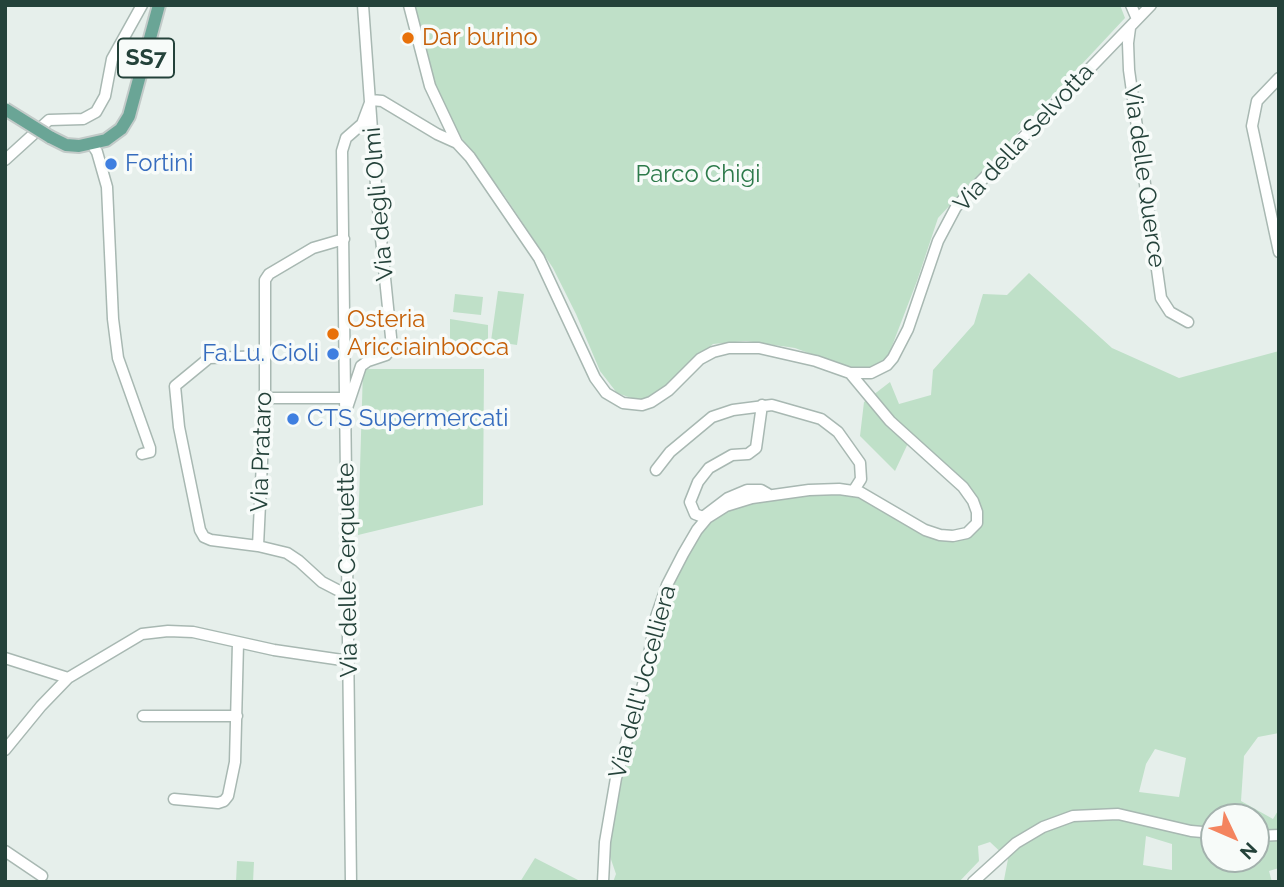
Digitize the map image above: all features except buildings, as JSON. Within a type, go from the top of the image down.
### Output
[{"type":"main road","name":"SS7","points":[[92,144],[111,138],[127,121],[159,5]]},
{"type":"main road","points":[[5,109],[50,137],[72,146],[92,144]]},
{"type":"street","points":[[5,160],[42,124],[53,119],[86,118],[96,112],[105,96],[113,56],[142,5]]},
{"type":"street","points":[[363,5],[371,100],[382,101],[457,143]]},
{"type":"street","points":[[409,5],[430,86],[457,143],[470,157],[539,258],[595,378],[613,399],[632,405],[651,402],[669,390],[704,357],[718,350],[738,347],[794,355],[850,373]]},
{"type":"street","points":[[1131,5],[1137,19]]},
{"type":"street","name":"Via della Selvotta","points":[[850,373],[871,373],[887,365],[893,358],[908,329],[938,241],[956,207],[1151,5]]},
{"type":"street","name":"Via delle Querce","points":[[1137,19],[1128,31],[1129,70],[1161,298],[1170,312],[1188,322]]},
{"type":"street","points":[[1279,78],[1259,97],[1253,114],[1253,133],[1279,252]]},
{"type":"street","name":"Via delle Cerquette","points":[[351,882],[342,151],[346,138],[362,124],[371,100]]},
{"type":"street","name":"Via degli Olmi","points":[[346,412],[361,366],[369,360],[386,355],[392,347],[377,199],[371,100]]},
{"type":"street","points":[[92,144],[107,187],[113,319],[118,358],[150,448],[150,452],[142,454]]},
{"type":"street","points":[[1267,198],[1279,191]]},
{"type":"street","name":"Via Prataro","points":[[258,546],[265,398],[265,280],[269,274],[313,248],[344,239]]},
{"type":"street","points":[[265,356],[209,358],[175,386],[179,427],[202,534],[211,540],[258,546],[291,555],[322,582],[349,596]]},
{"type":"street","name":"Via dell'Uccelliera","points":[[603,882],[605,842],[616,778],[647,670],[656,617],[667,585],[689,542],[707,519],[726,506],[769,495],[809,490],[854,490],[934,534],[961,535],[977,523],[978,512],[966,491],[890,422],[850,373]]},
{"type":"street","points":[[265,398],[344,398]]},
{"type":"street","points":[[656,470],[670,453],[712,417],[727,411],[762,405],[781,406],[821,419],[838,432],[860,463],[861,479],[854,490]]},
{"type":"street","points":[[762,405],[759,442],[756,448],[748,454],[732,455],[709,468],[698,482],[690,502],[695,514],[703,517],[728,498],[747,489],[761,490],[769,495]]},
{"type":"street","points":[[5,750],[68,678],[129,639],[149,632],[193,632],[238,643],[349,661]]},
{"type":"street","points":[[174,799],[218,803],[227,798],[234,767],[238,643]]},
{"type":"street","points":[[5,658],[68,678]]},
{"type":"street","points":[[143,716],[237,716]]},
{"type":"street","points":[[973,882],[1016,843],[1043,827],[1073,816],[1127,816],[1200,832]]},
{"type":"street","points":[[5,851],[42,876]]},
{"type":"green space","name":"Parco Chigi","points":[[414,5],[1120,5],[1125,18],[938,218],[887,359],[872,367],[851,369],[795,348],[746,341],[713,344],[666,388],[640,401],[617,393],[600,371],[553,268],[460,136],[433,82]]},
{"type":"green space","points":[[1029,273],[1112,348],[1179,378],[1279,351],[1279,733],[1258,737],[1244,756],[1241,801],[1245,803],[1200,803],[1200,873],[1270,873],[1272,882],[1006,882],[1004,880],[1008,859],[990,842],[978,846],[979,861],[959,882],[613,882],[616,874],[605,842],[647,670],[657,643],[654,624],[697,530],[726,506],[847,489],[934,534],[973,529],[973,501],[910,439],[895,471],[860,436],[864,402],[890,382],[899,404],[931,395],[933,370],[974,324],[983,294],[1007,295]],"holes":[[[1155,749],[1186,758],[1179,797],[1139,792],[1146,764]],[[1146,836],[1172,844],[1172,870],[1143,865]]]},
{"type":"green space","points":[[498,291],[524,294],[517,345],[491,341]]},
{"type":"green space","points":[[455,294],[483,297],[481,315],[453,312]]},
{"type":"green space","points":[[450,319],[488,325],[488,346],[450,341]]},
{"type":"green space","points":[[363,369],[484,369],[483,505],[358,535]]},
{"type":"green space","points":[[1279,809],[1279,868],[1270,871],[1270,817],[1273,819]]},
{"type":"green space","points":[[535,858],[580,881],[580,882],[520,882]]},
{"type":"green space","points":[[237,861],[254,862],[253,882],[236,882]]},
{"type":"place","name":"Dar burino","points":[[408,38]]},
{"type":"place","name":"Fortini","points":[[111,164]]},
{"type":"place","name":"Osteria Aricciainbocca","points":[[333,334]]},
{"type":"place","name":"Fa.Lu. Cioli","points":[[333,354]]},
{"type":"place","name":"CTS Supermercati","points":[[293,419]]}]
